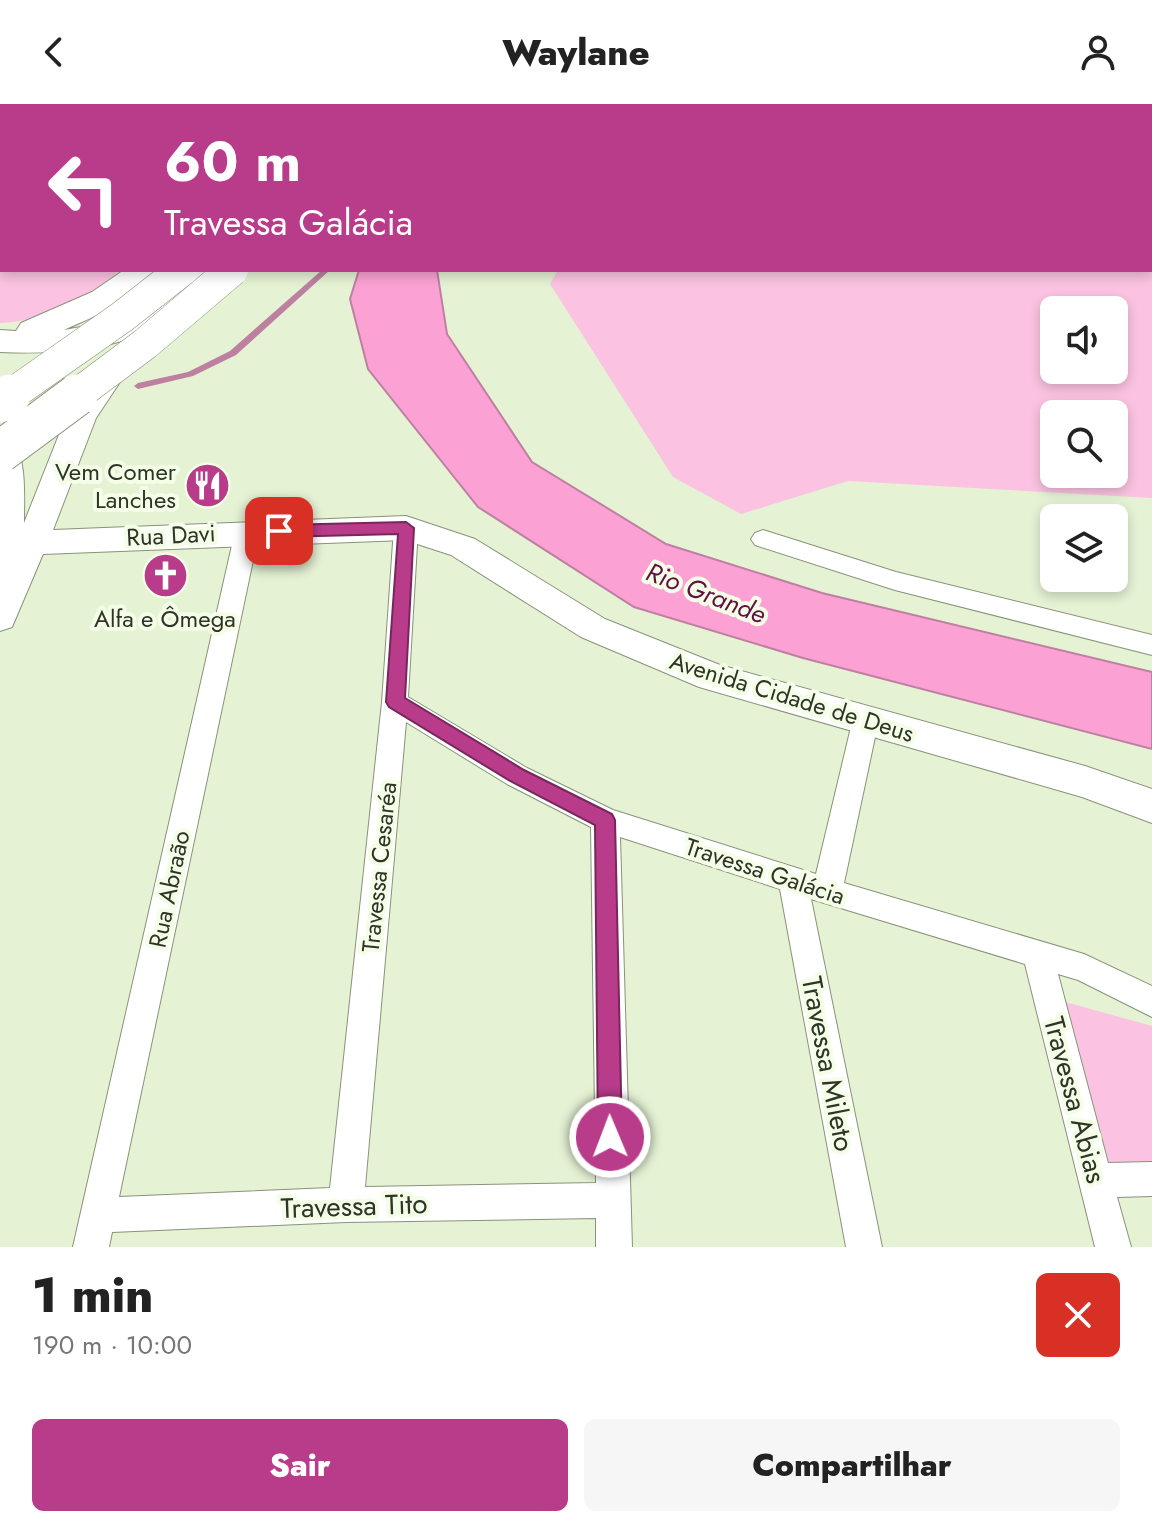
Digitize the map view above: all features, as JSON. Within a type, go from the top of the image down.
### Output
[{"type":"highway","points":[[2,341],[104,299],[143,272]]},
{"type":"highway","points":[[0,402],[122,317],[179,272]]},
{"type":"highway","points":[[2,341],[65,341],[105,335],[163,310],[210,272]]},
{"type":"highway","points":[[0,452],[145,344],[230,272]]},
{"type":"street","points":[[2,609],[32,543],[81,417],[108,377],[163,310]]},
{"type":"street","points":[[0,441],[9,477],[2,609]]},
{"type":"street","name":"Rua Davi","points":[[32,543],[406,528]]},
{"type":"street","name":"Travessa Cesaréa","points":[[346,1205],[395,702],[406,528]]},
{"type":"street","name":"Avenida Cidade de Deus","points":[[406,528],[463,547],[593,628],[712,677],[865,723],[1085,782],[1152,806]]},
{"type":"street","name":"Rua Abraão","points":[[94,1231],[247,532]]},
{"type":"street","points":[[763,539],[895,581],[1152,645]]},
{"type":"street","name":"Travessa Galácia","points":[[395,702],[517,776],[605,820],[793,881],[1084,968],[1152,1002]]},
{"type":"street","points":[[827,891],[865,723]]},
{"type":"street","points":[[605,820],[614,1247]]},
{"type":"street","name":"Travessa Mileto","points":[[793,881],[864,1247]]},
{"type":"street","name":"Travessa Abias","points":[[1037,953],[1113,1247]]},
{"type":"street","points":[[1096,1180],[1152,1179]]},
{"type":"street","name":"Travessa Tito","points":[[94,1231],[346,1205],[611,1200]]},
{"type":"shaded area","points":[[0,272],[117,272],[64,307],[33,318],[0,323]]},
{"type":"shaded area","points":[[557,272],[1152,272],[1152,498],[848,481],[741,514],[673,477],[550,284]]},
{"type":"shaded area","points":[[1058,1000],[1152,1026],[1152,1171],[1112,1172]]},
{"type":"water","name":"Rio Grande","points":[[358,272],[437,272],[447,334],[532,462],[666,544],[822,593],[1152,672],[1152,749],[803,658],[634,607],[478,507],[368,369],[350,299]]},
{"type":"waterway","points":[[138,386],[190,374],[233,353],[324,272]]},
{"type":"place","name":"Vem Comer Lanches","points":[[207,485]]},
{"type":"place","name":"Alfa e Ômega","points":[[165,576]]},
{"type":"route","points":[[279,531],[406,528],[395,702],[517,776],[605,820],[610,1137]]}]
